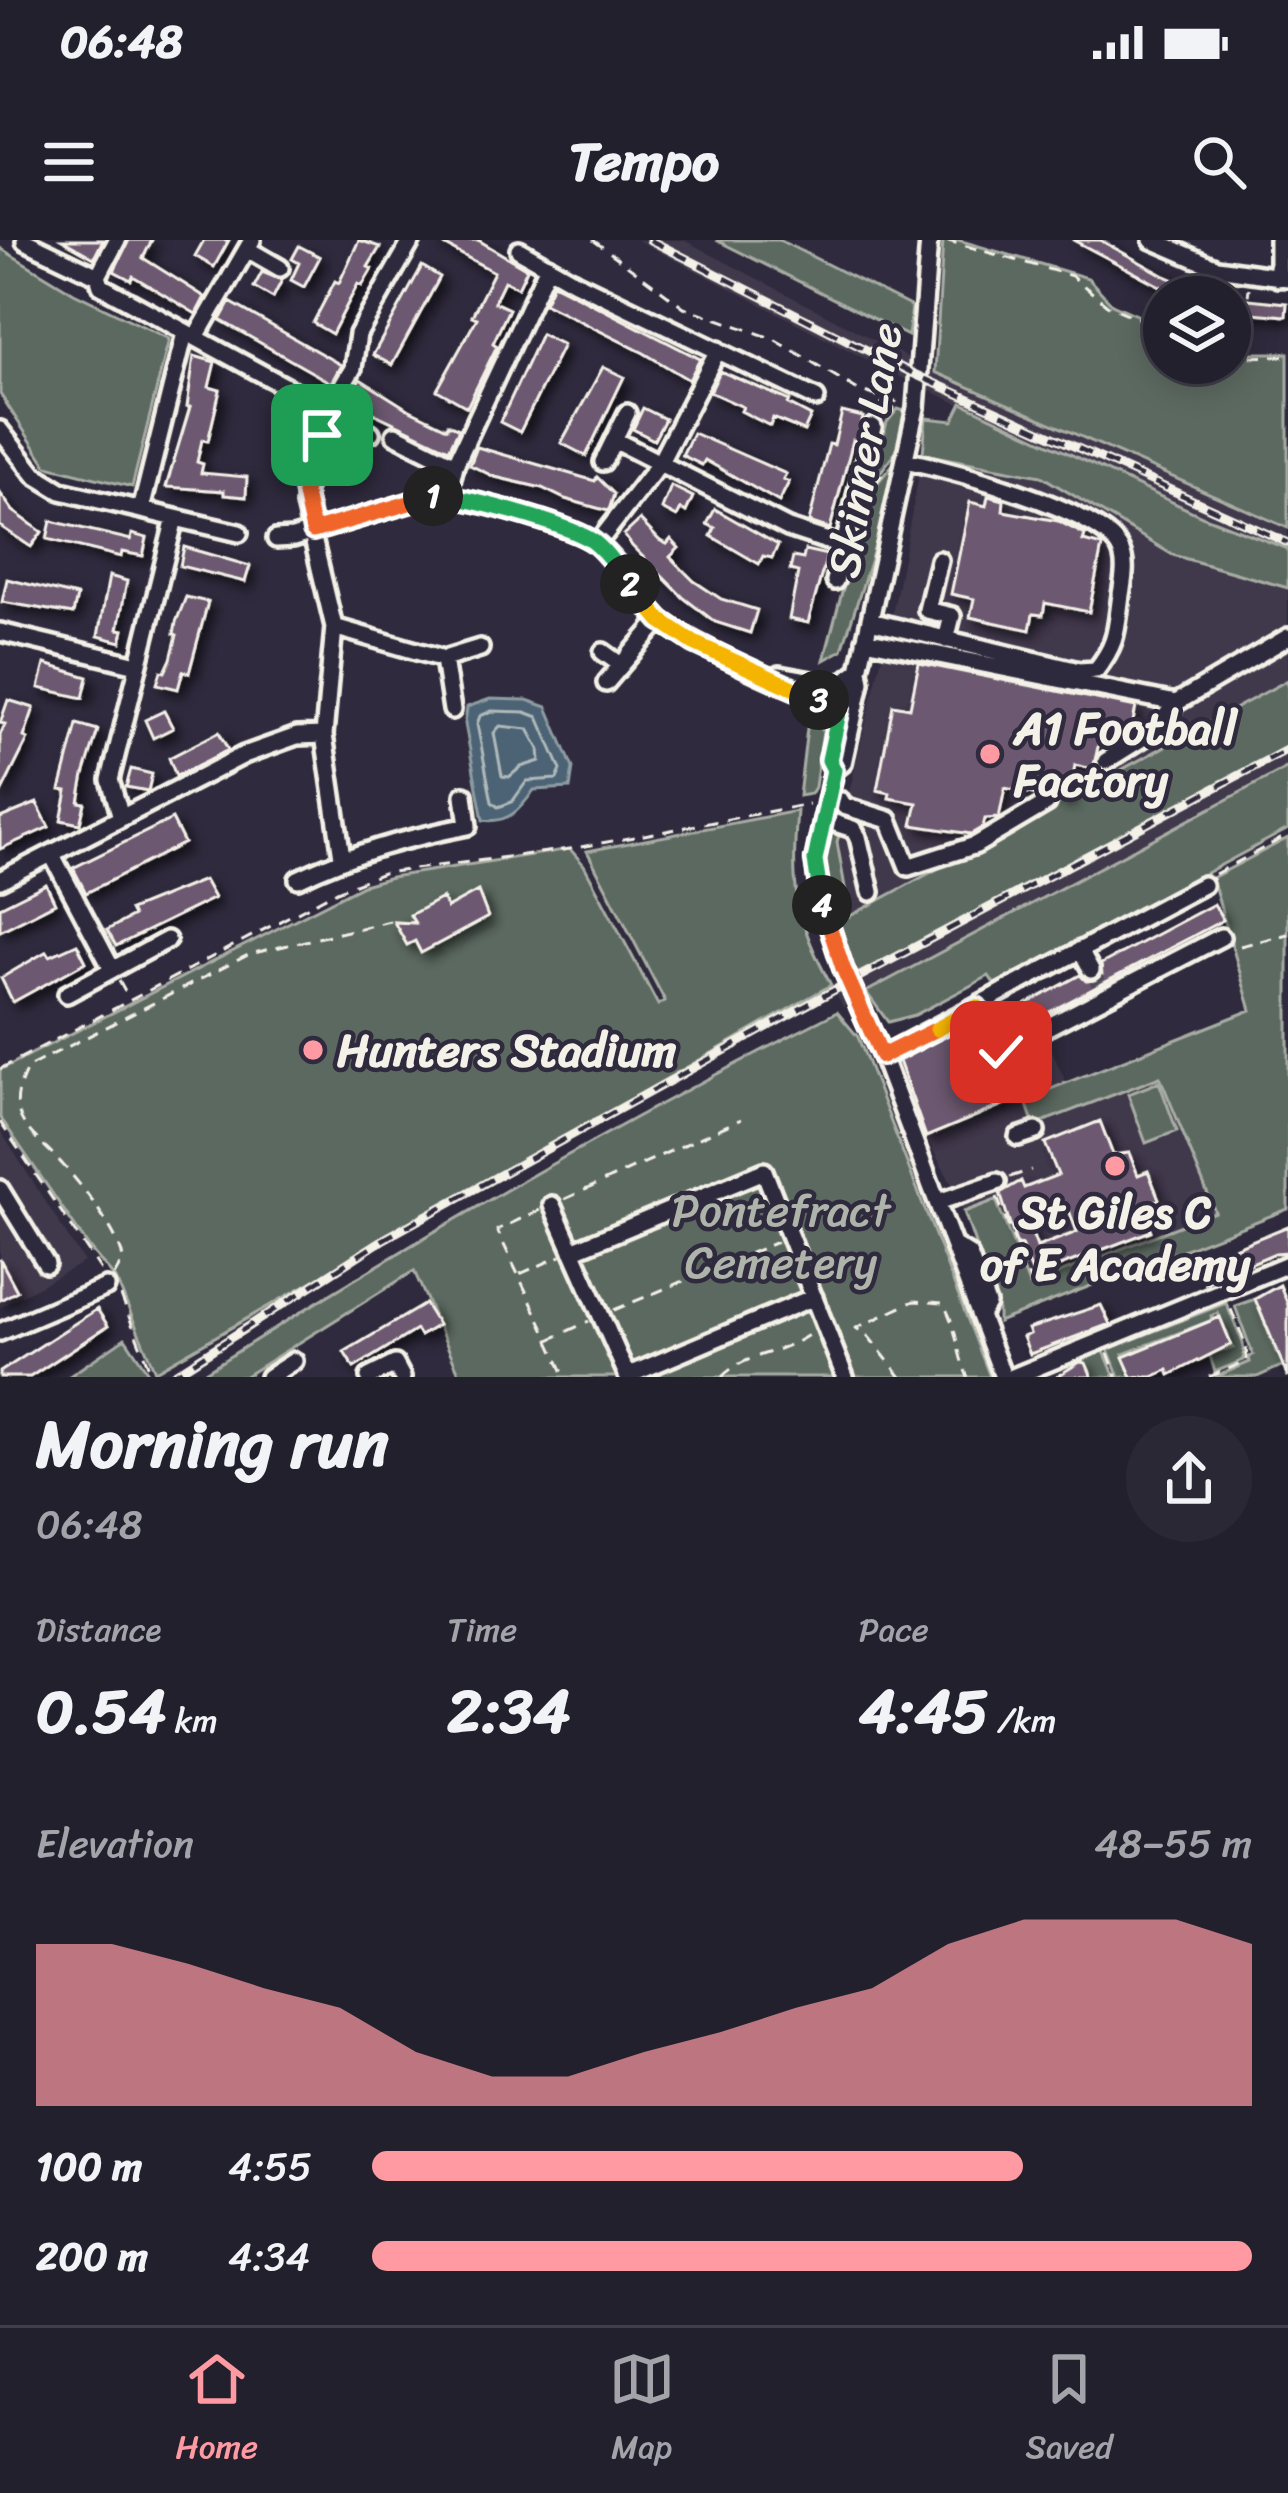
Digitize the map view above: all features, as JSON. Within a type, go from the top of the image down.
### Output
[{"type":"street","points":[[98,277],[117,240]]},
{"type":"street","points":[[329,410],[353,368],[358,334],[412,240]]},
{"type":"street","name":"Skinner Lane","points":[[929,240],[916,408],[898,461],[859,670],[846,680],[850,698],[844,763],[834,770],[822,808],[815,860],[821,900],[843,968],[882,1056],[1003,1377]]},
{"type":"street","points":[[1152,240],[1202,264],[1283,278],[1278,240]]},
{"type":"street","points":[[25,241],[98,277],[101,286],[371,433]]},
{"type":"street","points":[[141,510],[190,335],[249,245],[280,268]]},
{"type":"street","points":[[519,250],[575,282],[816,398]]},
{"type":"street","points":[[448,495],[455,465],[548,266]]},
{"type":"street","points":[[597,544],[659,464],[718,350]]},
{"type":"street","points":[[603,462],[627,413]]},
{"type":"street","points":[[835,581],[874,428]]},
{"type":"street","points":[[0,430],[35,475],[61,491],[238,533]]},
{"type":"street","points":[[322,435],[304,490],[334,627],[324,735],[342,857]]},
{"type":"street","points":[[395,435],[455,465]]},
{"type":"street","points":[[614,440],[788,528],[843,547]]},
{"type":"street","points":[[870,621],[1078,671],[1096,670],[1114,648],[1125,565],[1118,545],[1093,525],[1022,494],[898,461]]},
{"type":"street","points":[[275,538],[448,495],[587,537],[660,620],[694,643],[764,673],[850,698]]},
{"type":"street","points":[[121,817],[110,780],[175,518]]},
{"type":"street","points":[[939,560],[927,610],[952,616],[946,640]]},
{"type":"street","points":[[606,683],[660,620]]},
{"type":"street","points":[[334,627],[444,659],[480,649]]},
{"type":"street","points":[[0,632],[137,665]]},
{"type":"street","points":[[1106,761],[1154,731],[1176,703],[1288,637]]},
{"type":"street","points":[[865,640],[1176,703]]},
{"type":"street","points":[[604,652],[621,665]]},
{"type":"street","points":[[444,659],[452,710]]},
{"type":"street","points":[[0,880],[277,741],[324,735]]},
{"type":"street","points":[[298,879],[342,857],[396,839],[474,825],[464,795]]},
{"type":"street","points":[[822,808],[841,801],[889,820],[908,867],[976,845],[1047,803]]},
{"type":"street","points":[[822,808],[858,837],[871,892]]},
{"type":"street","points":[[52,854],[112,969]]},
{"type":"street","points":[[882,1056],[1203,885]]},
{"type":"street","points":[[977,1007],[1001,1052],[1103,991],[1221,937]]},
{"type":"street","points":[[67,994],[167,940]]},
{"type":"street","points":[[1080,950],[1091,970]]},
{"type":"street","points":[[1018,1138],[1036,1131]]},
{"type":"street","points":[[572,1251],[764,1171],[845,1377]]},
{"type":"street","points":[[0,1189],[46,1264]]},
{"type":"street","points":[[938,1202],[997,1190]]},
{"type":"street","points":[[552,1205],[627,1377],[814,1297]]},
{"type":"street","points":[[1013,1377],[1051,1370],[1103,1340],[1288,1264]]},
{"type":"street","points":[[0,1332],[108,1285]]},
{"type":"street","points":[[269,1377],[294,1361]]},
{"type":"street","points":[[369,1377],[395,1364],[402,1377]]},
{"type":"path","points":[[593,240],[684,307],[774,339],[858,390],[916,408]]},
{"type":"path","points":[[944,240],[1072,276],[1107,305],[1143,321]]},
{"type":"path","points":[[1251,358],[1288,356]]},
{"type":"path","points":[[859,489],[868,491],[898,461]]},
{"type":"path","points":[[0,1070],[337,891],[382,873],[570,849],[797,804],[822,808]]},
{"type":"path","points":[[1203,885],[1201,881],[1288,835]]},
{"type":"path","points":[[108,1285],[123,1260],[119,1242],[62,1163],[23,1131],[13,1113],[14,1094],[28,1067],[250,954],[394,920]]},
{"type":"path","points":[[1240,946],[1288,934]]},
{"type":"path","points":[[112,969],[130,1001]]},
{"type":"path","points":[[565,1377],[497,1230],[741,1119]]},
{"type":"path","points":[[0,1122],[108,1285],[118,1292],[151,1373]]},
{"type":"path","points":[[1030,1170],[997,1190],[1030,1281],[1042,1276]]},
{"type":"path","points":[[549,1340],[790,1237]]},
{"type":"path","points":[[518,1274],[572,1251]]},
{"type":"path","points":[[1209,1377],[1247,1361],[1246,1346],[1223,1290]]},
{"type":"path","points":[[901,1377],[856,1328],[914,1301],[943,1303],[958,1328],[959,1358],[968,1377]]},
{"type":"path","points":[[722,1377],[739,1362],[782,1351],[813,1332],[827,1331]]},
{"type":"path","points":[[1103,1340],[1117,1377]]},
{"type":"shaded area","points":[[637,240],[684,240],[935,372],[1110,441],[1288,477],[1288,549],[1202,516],[898,376]]},
{"type":"shaded area","points":[[923,454],[1041,476],[1172,555],[1288,588],[1288,680],[849,917],[837,842],[892,615]]},
{"type":"shaded area","points":[[1288,745],[1288,767],[843,1007],[831,985]]},
{"type":"shaded area","name":"St Giles C of E Academy","points":[[998,1008],[1019,1051],[1046,1037],[1066,1083],[1252,1010],[1288,1209],[998,1322],[958,1195],[897,1071],[899,1058]]},
{"type":"shaded area","points":[[0,1130],[84,1262],[0,1307]]},
{"type":"green space","points":[[716,240],[779,240],[912,307],[908,336]]},
{"type":"green space","points":[[943,240],[958,240],[1088,278],[1112,304],[1143,318],[1143,384],[1251,384],[1251,353],[1288,353],[1288,528],[935,372]]},
{"type":"green space","points":[[0,248],[74,293],[169,339],[132,487],[47,466],[0,394]]},
{"type":"green space","points":[[962,403],[1202,516],[1288,549],[1288,588],[1173,555],[1041,476],[923,454],[926,418],[953,421]]},
{"type":"green space","points":[[898,409],[904,411],[900,447],[871,484],[887,422]]},
{"type":"green space","points":[[899,457],[842,650],[824,660],[868,494]]},
{"type":"green space","points":[[1288,680],[1288,746],[855,975],[825,881],[824,838],[841,828],[837,842],[850,916]]},
{"type":"green space","points":[[809,711],[823,731],[815,787],[811,794],[799,796]]},
{"type":"green space","points":[[1288,767],[1288,829],[1007,980],[995,985],[989,976],[915,1015],[888,1022],[866,992]]},
{"type":"green space","name":"Hunters Stadium","points":[[797,811],[798,901],[809,940],[831,985],[155,1371],[116,1279],[0,1117],[0,1070],[363,885],[391,877],[570,849],[584,865],[658,1005],[665,1001],[587,851]]},
{"type":"green space","points":[[1288,838],[1288,1209],[998,1322],[964,1212],[996,1200],[1029,1285],[1215,1212],[1160,1077],[1034,1125],[1025,1099],[1251,1010],[1212,878]]},
{"type":"green space","name":"Pontefract Cemetery","points":[[837,1012],[858,1037],[990,1377],[461,1377],[414,1271],[244,1377],[197,1377],[512,1187]]},
{"type":"green space","points":[[1159,1082],[1177,1131],[1146,1143],[1128,1094]]},
{"type":"green space","points":[[1255,1299],[1276,1352],[1288,1348],[1288,1363],[1257,1377],[1215,1377],[1250,1362],[1253,1355],[1235,1306]]},
{"type":"green space","points":[[1226,1303],[1243,1343],[1244,1360],[1215,1372],[1209,1353],[1233,1348],[1218,1313],[1212,1320],[1123,1354],[1132,1377],[1119,1377],[1108,1349]]},
{"type":"green space","points":[[125,1338],[151,1377],[68,1377]]},
{"type":"green space","points":[[1103,1349],[1115,1377],[1092,1377],[1078,1359]]},
{"type":"water","points":[[490,699],[527,700],[547,707],[573,768],[570,788],[534,790],[513,814],[492,821],[483,820],[465,724],[467,707]]},
{"type":"building","points":[[62,240],[103,240],[94,258]]},
{"type":"building","points":[[129,240],[152,240],[143,258],[205,297],[196,314],[133,276],[131,280],[114,271]]},
{"type":"building","points":[[204,240],[229,240],[214,267],[195,256]]},
{"type":"building","points":[[359,240],[380,247],[368,267],[372,269],[362,286],[358,284],[332,334],[313,323]]},
{"type":"building","points":[[435,240],[478,240],[527,269],[518,288],[504,281],[494,302],[509,309],[467,407],[437,390],[477,318],[472,316],[494,272]]},
{"type":"building","points":[[1073,240],[1100,240],[1165,276],[1143,277]]},
{"type":"building","points":[[299,246],[320,257],[304,287],[291,280],[299,263],[292,259]]},
{"type":"building","points":[[422,266],[440,277],[392,365],[373,355]]},
{"type":"building","points":[[262,272],[282,280],[273,298],[254,287]]},
{"type":"building","points":[[553,284],[700,359],[689,380],[544,303]]},
{"type":"building","points":[[1251,299],[1287,303],[1286,316],[1251,313]]},
{"type":"building","points":[[230,302],[341,365],[331,383],[220,320]]},
{"type":"building","points":[[541,334],[563,345],[520,432],[500,422]]},
{"type":"building","points":[[194,356],[215,362],[209,387],[220,390],[208,441],[202,440],[197,462],[203,464],[201,473],[247,477],[246,497],[166,487],[190,407]]},
{"type":"building","points":[[603,367],[624,377],[586,456],[561,443]]},
{"type":"building","points":[[720,371],[790,401],[788,404],[811,416],[804,431],[773,418],[770,426],[710,392]]},
{"type":"building","points":[[360,379],[406,408],[459,429],[449,449],[348,401]]},
{"type":"building","points":[[643,408],[665,419],[654,440],[633,429]]},
{"type":"building","points":[[842,412],[863,417],[830,529],[809,522]]},
{"type":"building","points":[[693,433],[786,474],[783,479],[789,482],[779,502],[705,460],[702,465],[682,455]]},
{"type":"building","points":[[477,447],[595,481],[597,477],[614,494],[610,507],[608,511],[495,477],[470,465]]},
{"type":"building","points":[[671,486],[693,497],[686,512],[681,509],[677,517],[662,509]]},
{"type":"building","points":[[0,493],[13,511],[42,532],[31,547],[0,526]]},
{"type":"building","points":[[988,496],[1004,500],[1003,511],[1058,521],[1085,535],[1083,541],[1102,546],[1089,612],[1045,603],[1043,615],[1033,614],[1030,630],[970,617],[974,599],[951,594],[970,502],[986,506]]},
{"type":"building","points":[[715,509],[778,545],[772,558],[763,556],[759,564],[711,536],[715,528],[707,524]]},
{"type":"building","points":[[640,520],[659,540],[667,544],[671,539],[679,548],[670,557],[694,581],[721,599],[757,610],[750,633],[715,622],[632,546],[624,535]]},
{"type":"building","points":[[51,521],[131,540],[132,534],[147,538],[143,556],[122,552],[121,557],[47,539]]},
{"type":"building","points":[[184,547],[250,566],[245,582],[180,566]]},
{"type":"building","points":[[805,550],[827,555],[808,623],[789,619],[798,572],[790,570],[793,557],[803,559]]},
{"type":"building","points":[[109,576],[127,581],[118,629],[124,630],[121,642],[98,636]]},
{"type":"building","points":[[7,579],[77,596],[73,614],[2,602]]},
{"type":"building","points":[[186,597],[208,602],[189,673],[183,671],[178,689],[157,684],[171,659],[176,622]]},
{"type":"building","name":"A1 Football Factory","points":[[919,663],[1136,707],[1131,731],[1115,741],[1100,738],[1093,769],[1075,765],[1068,801],[1048,791],[1037,795],[1005,788],[999,818],[985,819],[983,827],[971,834],[912,825],[917,803],[889,798],[890,793],[877,790],[893,705],[910,708]]},
{"type":"building","points":[[45,664],[88,677],[83,698],[39,688]]},
{"type":"building","points":[[8,700],[34,708],[24,737],[28,739],[0,795],[0,735],[5,724],[0,723]]},
{"type":"building","points":[[164,711],[173,728],[153,738],[145,720]]},
{"type":"building","points":[[77,724],[98,730],[84,775],[80,824],[61,820],[67,791],[60,790]]},
{"type":"building","points":[[219,732],[228,750],[176,776],[169,758]]},
{"type":"building","points":[[131,769],[152,774],[148,791],[126,787]]},
{"type":"building","points":[[37,803],[49,827],[0,849],[0,818]]},
{"type":"building","points":[[172,819],[184,843],[86,893],[73,868]]},
{"type":"building","points":[[204,880],[214,898],[116,946],[107,930],[133,916],[130,910]]},
{"type":"building","points":[[46,884],[55,903],[0,931],[0,907]]},
{"type":"building","points":[[478,891],[488,917],[421,953],[415,941],[407,945],[394,922],[415,923],[410,915],[442,898],[447,908]]},
{"type":"building","points":[[1214,904],[1223,920],[1017,1029],[1008,1014],[1080,975],[1096,981],[1102,975],[1101,964]]},
{"type":"building","points":[[77,944],[86,962],[13,1002],[1,978],[47,951],[50,956]]},
{"type":"building","points":[[971,1023],[993,1065],[1017,1056],[1034,1092],[926,1137],[899,1061]]},
{"type":"building","points":[[1100,1121],[1113,1155],[1129,1153],[1138,1175],[1148,1171],[1159,1199],[1141,1206],[1151,1231],[1034,1276],[1021,1245],[1017,1246],[1000,1193],[1021,1181],[1024,1188],[1058,1175],[1045,1143]],"holes":[[[1067,1205],[1077,1232],[1037,1247],[1027,1220]]]},
{"type":"building","points":[[1288,1226],[1288,1252],[1275,1253],[1205,1283],[1197,1263]]},
{"type":"building","points":[[0,1259],[17,1291],[0,1300]]},
{"type":"building","points":[[1280,1285],[1288,1305],[1288,1377],[1255,1299]]},
{"type":"building","points":[[425,1304],[438,1325],[420,1336],[416,1330],[354,1368],[344,1352]]},
{"type":"building","points":[[1101,1305],[1110,1324],[1030,1354],[1023,1337],[1030,1334],[1028,1329]]},
{"type":"building","points":[[97,1309],[108,1326],[30,1377],[0,1377],[0,1372]]},
{"type":"building","points":[[1220,1317],[1231,1344],[1170,1375],[1168,1370],[1152,1377],[1132,1377],[1123,1357]]},
{"type":"building","points":[[1086,1363],[1092,1377],[1056,1377]]},
{"type":"tunnel","points":[[1091,970],[1100,986]]},
{"type":"railway","points":[[650,240],[912,373],[1288,543]]},
{"type":"railway","points":[[170,1377],[384,1239],[825,995],[1288,749]]},
{"type":"place","name":"A1 Football Factory","points":[[990,754]]},
{"type":"place","name":"Hunters Stadium","points":[[313,1050]]},
{"type":"place","name":"St Giles C of E Academy","points":[[1115,1166]]},
{"type":"route","points":[[322,435],[304,490],[313,531],[430,496],[448,495],[587,537],[660,620],[694,643],[840,708],[815,876],[843,968],[882,1056],[977,1007],[1001,1052]]}]
